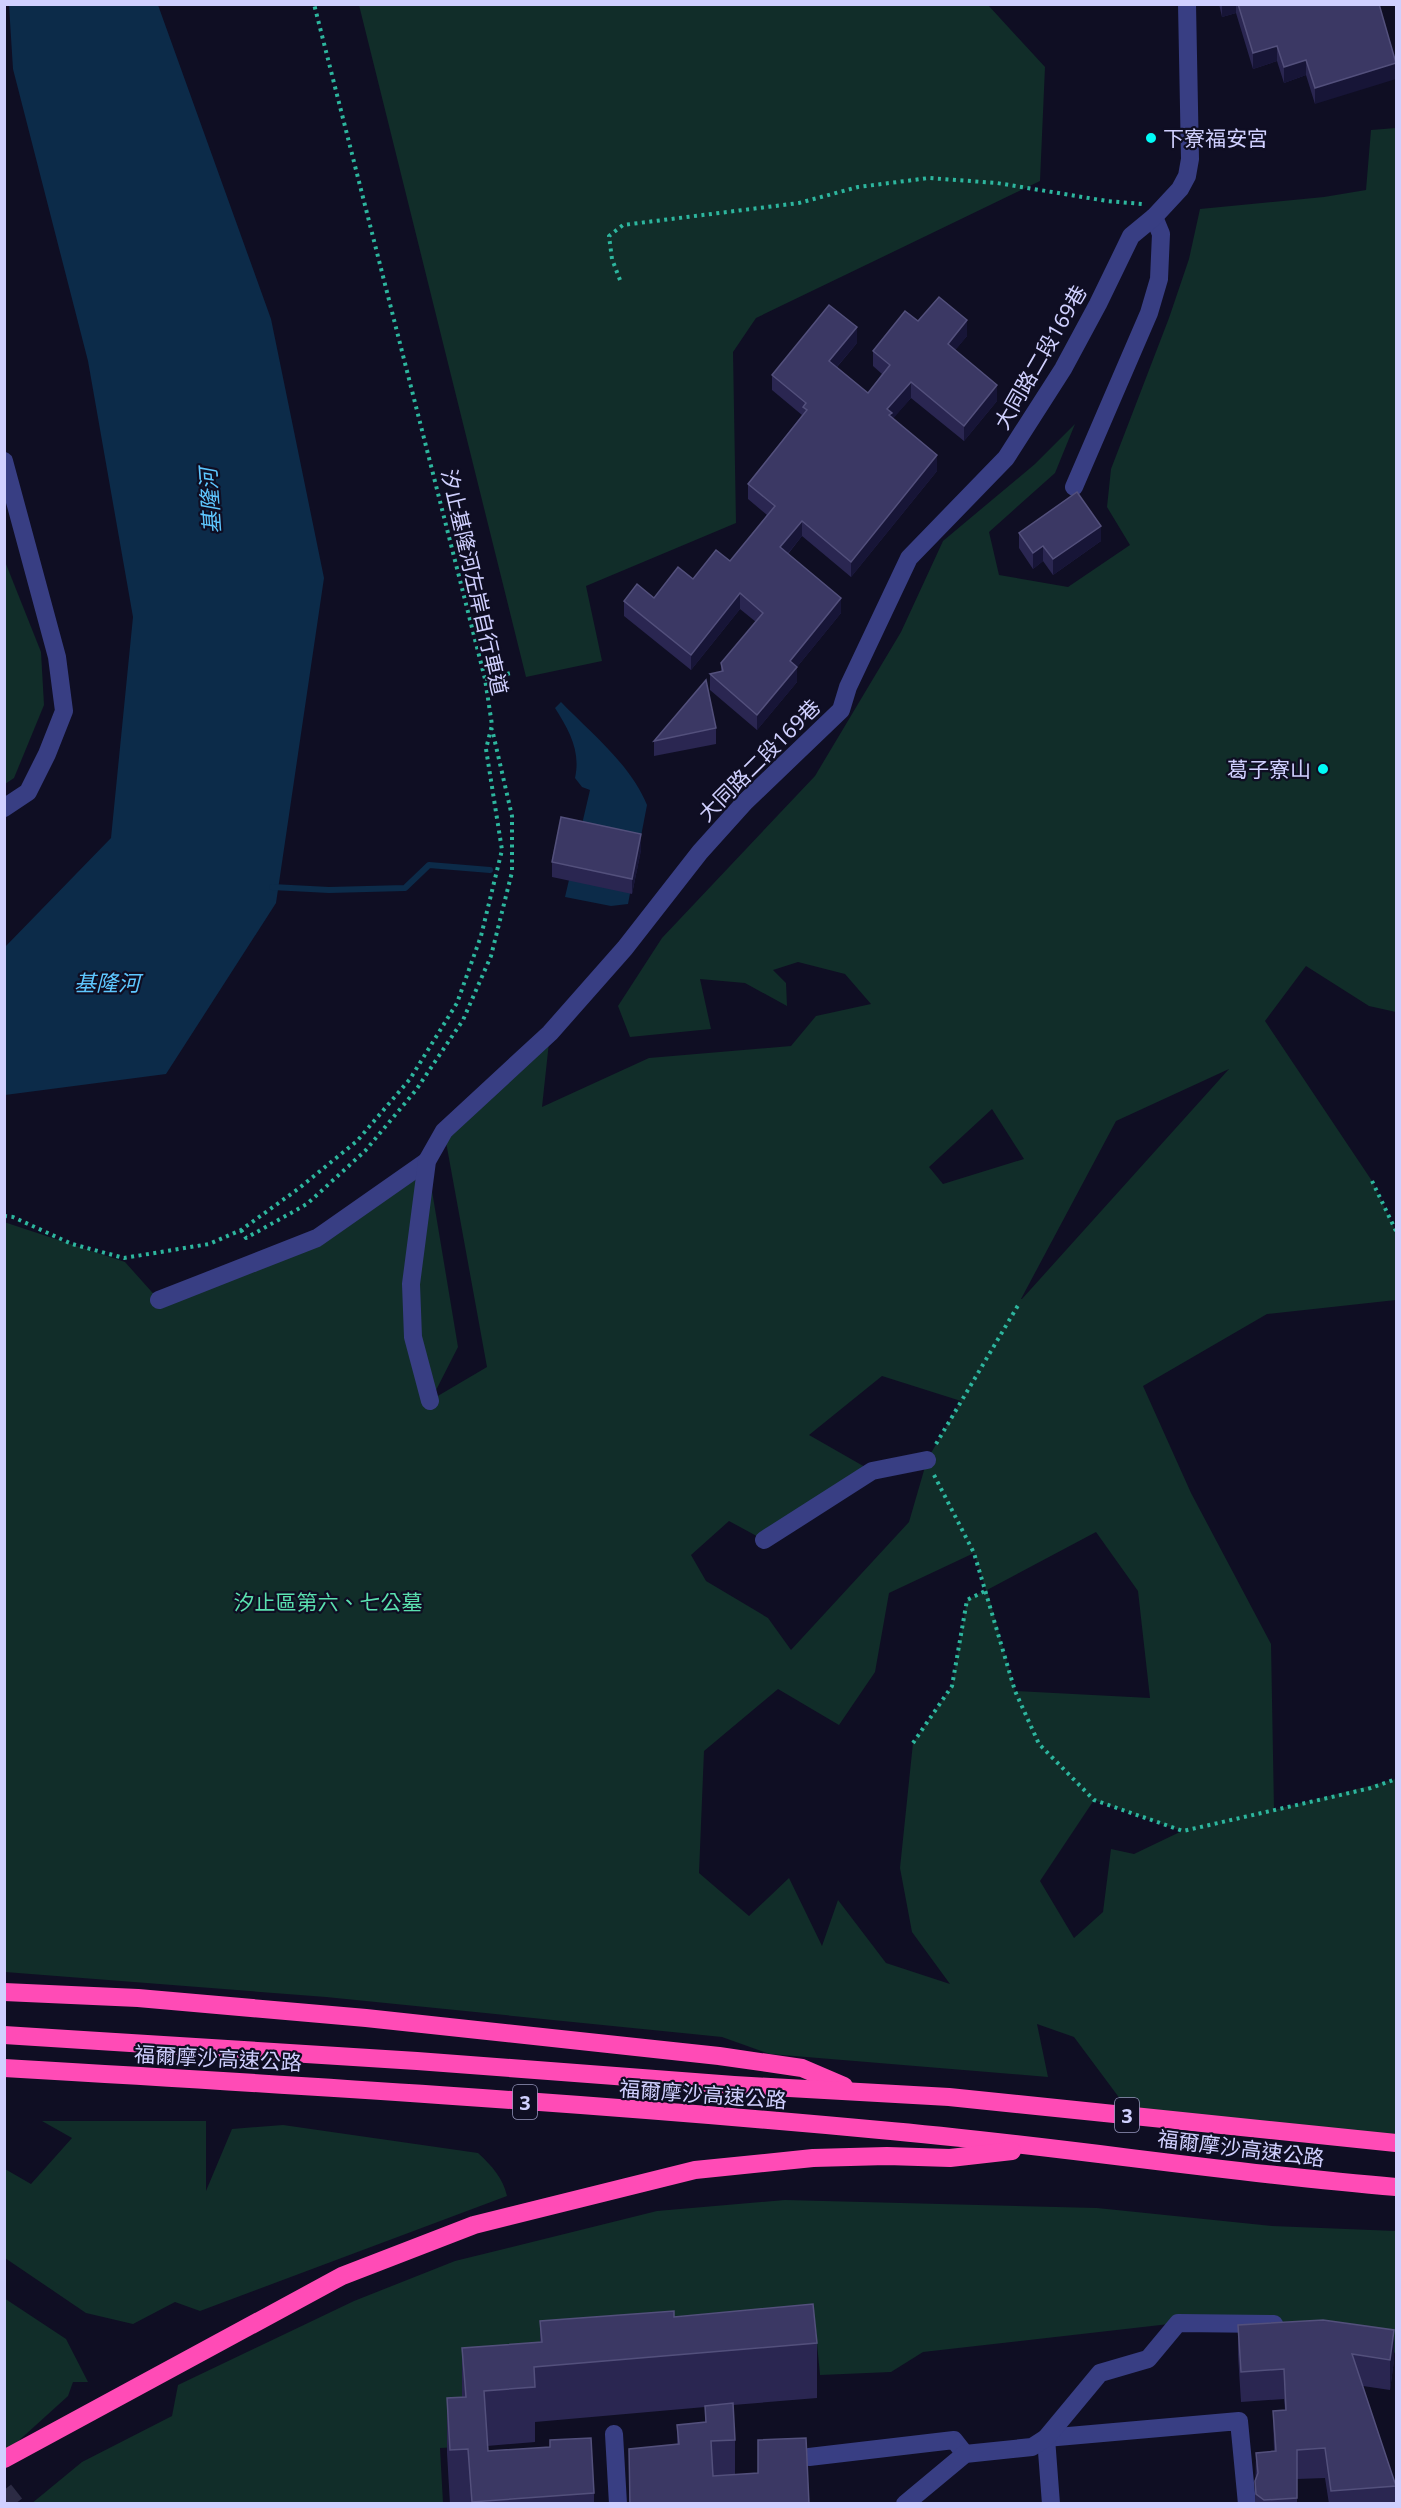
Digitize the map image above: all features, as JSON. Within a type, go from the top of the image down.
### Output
[{"type":"highway","points":[[4,1992],[138,1998],[366,2018],[719,2056],[802,2068],[856,2092]]},
{"type":"highway","name":"福爾摩沙高速公路","points":[[4,2035],[950,2097],[1396,2143]]},
{"type":"highway","name":"福爾摩沙高速公路","points":[[4,2068],[442,2096],[880,2130],[1044,2147],[1284,2178],[1396,2187]]},
{"type":"highway","points":[[8,2459],[342,2276],[474,2225],[695,2170],[813,2158],[887,2156],[950,2158],[1044,2147]]},
{"type":"street","name":"大同路二段169巷","points":[[430,1401],[413,1337],[411,1284],[427,1161],[444,1131],[550,1032],[625,948],[700,852],[745,802],[841,710],[848,687],[909,558],[1006,458],[1063,369],[1131,236],[1159,211],[1184,182],[1190,159],[1187,4]]},
{"type":"street","points":[[1074,487],[1149,313],[1159,279],[1161,234],[1159,211]]},
{"type":"street","points":[[4,461],[57,657],[64,711],[47,754],[28,792],[4,808]]},
{"type":"street","points":[[159,1300],[317,1238],[427,1161]]},
{"type":"street","points":[[764,1540],[872,1471],[927,1460]]},
{"type":"street","points":[[905,2504],[965,2454],[1032,2447],[1046,2438],[1100,2373],[1148,2359],[1178,2323],[1288,2325]]},
{"type":"street","points":[[1046,2438],[1239,2421],[1247,2504]]},
{"type":"street","points":[[614,2434],[618,2504]]},
{"type":"street","points":[[1046,2438],[1051,2504]]},
{"type":"street","points":[[808,2457],[954,2440],[965,2454]]},
{"type":"path","name":"汐止基隆河左岸自行車道","points":[[4,1216],[12,1217],[72,1244],[124,1258],[209,1244],[241,1230],[298,1189],[357,1141],[410,1079],[457,1003],[481,936],[502,850],[486,749],[492,725],[485,679],[314,4]]},
{"type":"path","points":[[620,280],[612,259],[609,236],[623,225],[799,203],[858,187],[929,178],[997,183],[1159,211]]},
{"type":"path","points":[[485,679],[511,673]]},
{"type":"path","points":[[241,1230],[246,1238],[307,1204],[364,1150],[416,1090],[463,1020],[491,956],[512,872],[512,816],[492,725]]},
{"type":"path","points":[[1372,1181],[1396,1231]]},
{"type":"path","points":[[1020,1302],[927,1460],[974,1553],[987,1590],[1015,1691],[1039,1744],[1094,1800],[1183,1832],[1371,1788],[1396,1779]]},
{"type":"path","points":[[913,1743],[952,1686],[967,1600],[987,1590]]},
{"type":"green space","points":[[359,5],[988,5],[1045,67],[1040,181],[756,318],[733,352],[736,523],[586,586],[602,661],[526,677]]},
{"type":"green space","name":"汐止區第六、七公墓","points":[[1396,128],[1396,1012],[1369,1006],[1306,966],[1265,1021],[1372,1181],[1396,1232],[1396,1300],[1267,1314],[1143,1386],[1191,1493],[1271,1644],[1274,1810],[1396,1779],[1396,2141],[1138,2123],[1074,2037],[1037,2024],[1048,2077],[770,2054],[722,2037],[326,1997],[5,1972],[4,1222],[125,1262],[159,1300],[317,1238],[427,1161],[458,1347],[431,1400],[487,1367],[444,1131],[550,1033],[542,1107],[649,1058],[791,1046],[816,1016],[871,1004],[845,974],[798,962],[773,970],[786,983],[787,1006],[745,983],[700,979],[711,1029],[630,1037],[618,1006],[662,938],[815,776],[901,632],[943,541],[1035,464],[1075,424],[1055,473],[989,532],[999,575],[1068,587],[1130,545],[1107,507],[1111,469],[1169,318],[1189,259],[1200,209],[1324,197],[1366,190],[1371,130]],"holes":[[[1229,1069],[1022,1299],[1116,1121]],[[992,1109],[1024,1159],[943,1184],[929,1167]],[[882,1376],[961,1401],[927,1460],[909,1522],[791,1650],[768,1618],[706,1581],[691,1555],[729,1521],[764,1540],[872,1471],[809,1435]],[[1096,1532],[1138,1591],[1150,1698],[1015,1691],[987,1590]],[[974,1553],[986,1590],[967,1600],[952,1686],[913,1743],[900,1868],[912,1932],[950,1984],[886,1963],[838,1900],[822,1946],[789,1878],[749,1916],[699,1873],[704,1751],[778,1689],[839,1725],[875,1672],[889,1593]],[[1094,1800],[1182,1831],[1134,1854],[1111,1849],[1103,1912],[1074,1938],[1040,1881]]]},
{"type":"green space","points":[[4,559],[41,652],[44,705],[14,778],[5,784]]},
{"type":"green space","points":[[42,2121],[206,2121],[206,2191],[232,2129],[283,2125],[478,2153],[496,2173],[507,2196],[200,2311],[175,2302],[133,2324],[86,2313],[5,2258],[5,2169],[31,2184],[72,2138]]},
{"type":"green space","points":[[785,2200],[1097,2208],[1272,2226],[1396,2231],[1396,2355],[1394,2352],[1178,2323],[923,2352],[891,2372],[820,2375],[815,2323],[635,2336],[460,2447],[440,2448],[443,2503],[31,2504],[82,2462],[172,2416],[178,2385],[354,2301],[455,2261],[657,2211]]},
{"type":"green space","points":[[4,2298],[66,2339],[88,2382],[73,2382],[68,2396],[4,2454]]},
{"type":"water","name":"基隆河","points":[[9,5],[158,5],[271,319],[324,578],[276,903],[166,1074],[5,1095],[5,947],[111,838],[133,617],[88,361],[13,69]]},
{"type":"water","points":[[561,702],[621,763],[640,790],[647,805],[628,904],[611,906],[565,897],[590,790],[582,787],[575,778],[575,750],[565,724],[555,708]]},
{"type":"building","points":[[1238,4],[1379,4],[1396,63],[1315,88],[1306,60],[1284,67],[1277,46],[1253,53]]},
{"type":"building","points":[[939,297],[967,320],[948,344],[997,385],[964,426],[911,382],[887,409],[892,413],[889,415],[937,455],[851,562],[802,521],[780,547],[841,598],[790,661],[797,667],[757,715],[710,674],[723,671],[721,663],[763,613],[740,593],[691,655],[624,601],[637,584],[654,598],[678,567],[693,579],[716,550],[730,561],[775,506],[748,484],[807,410],[803,407],[806,403],[772,375],[829,305],[857,327],[829,361],[868,393],[890,365],[873,351],[905,311],[918,321]]},
{"type":"building","points":[[1077,492],[1101,526],[1053,559],[1043,546],[1033,553],[1019,533]]},
{"type":"building","points":[[706,680],[716,728],[654,741]]},
{"type":"building","points":[[561,817],[641,834],[632,879],[552,862]]},
{"type":"building","points":[[813,2304],[817,2343],[534,2367],[535,2387],[484,2391],[488,2451],[550,2447],[550,2440],[591,2438],[594,2493],[472,2502],[468,2449],[450,2450],[447,2398],[466,2397],[462,2348],[542,2342],[540,2321],[674,2311],[674,2317]]},
{"type":"building","points":[[1323,2320],[1394,2330],[1390,2360],[1352,2354],[1396,2486],[1331,2491],[1325,2448],[1297,2450],[1297,2498],[1264,2500],[1256,2494],[1255,2481],[1258,2473],[1256,2453],[1276,2451],[1273,2411],[1286,2410],[1284,2369],[1241,2372],[1238,2325]]},
{"type":"building","points":[[733,2403],[735,2440],[711,2441],[713,2476],[758,2473],[758,2440],[806,2438],[809,2504],[630,2504],[629,2449],[679,2444],[677,2425],[706,2422],[705,2406]]},
{"type":"waterway","points":[[272,887],[329,890],[405,888],[429,865],[490,870]]},
{"type":"tunnel","points":[[4,2490],[15,2504]]},
{"type":"place","name":"下寮福安宮","points":[[1151,138]]},
{"type":"place","name":"葛子寮山","points":[[1323,769]]}]
